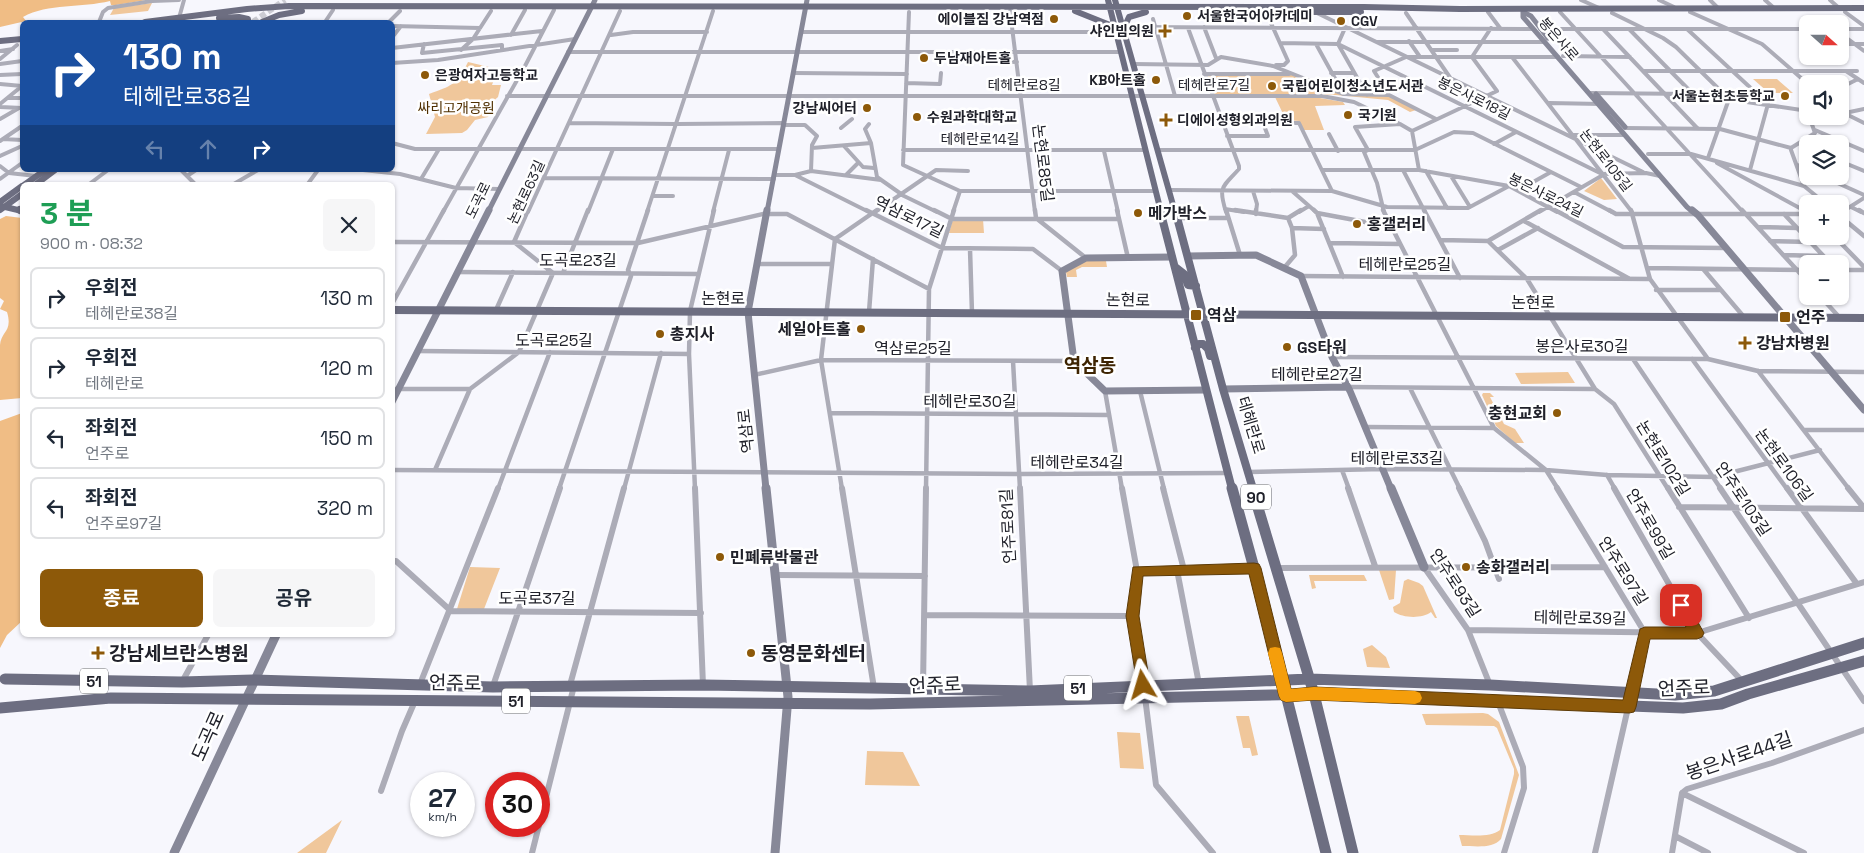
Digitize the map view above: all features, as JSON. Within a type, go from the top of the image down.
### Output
[{"type":"main road","points":[[263,20],[279,3],[285,0]]},
{"type":"main road","points":[[180,20],[294,0]]},
{"type":"main road","points":[[300,0],[312,8]]},
{"type":"main road","name":"도곡로","points":[[396,389],[418,351],[595,0]]},
{"type":"main road","name":"역삼로","points":[[775,853],[787,688],[748,312],[807,0]]},
{"type":"main road","name":"90","points":[[1115,0],[1118,9]]},
{"type":"main road","points":[[1119,0],[1146,9],[1209,7],[1521,10],[1674,7],[1864,8]]},
{"type":"main road","points":[[1514,2],[1521,10]]},
{"type":"main road","points":[[279,3],[312,8]]},
{"type":"main road","points":[[398,9],[485,3],[522,3],[555,8]]},
{"type":"main road","points":[[214,18],[335,5],[398,9],[491,11],[555,8],[806,9],[1010,6],[1317,13],[1488,12],[1521,10],[1612,13],[1864,12]]},
{"type":"main road","points":[[1010,6],[1075,11],[1114,26]]},
{"type":"main road","points":[[1075,11],[1109,7]]},
{"type":"main road","points":[[1109,7],[1122,27],[1129,17],[1146,9]]},
{"type":"main road","name":"테헤란로","points":[[1109,7],[1186,314],[1254,568],[1326,853]]},
{"type":"main road","points":[[266,20],[312,8]]},
{"type":"main road","points":[[1084,9],[1114,26]]},
{"type":"main road","name":"테헤란로","points":[[1118,9],[1188,256],[1223,389],[1314,694],[1354,853]]},
{"type":"main road","name":"봉은사로","points":[[1521,10],[1523,17],[1561,57]]},
{"type":"main road","name":"봉은사로","points":[[1521,10],[1531,16],[1561,57],[1593,93],[1606,104],[1694,207],[1698,215]]},
{"type":"main road","points":[[256,20],[272,11]]},
{"type":"main road","points":[[180,20],[242,17],[248,20]]},
{"type":"main road","points":[[0,41],[20,39]]},
{"type":"main road","points":[[0,49],[18,46]]},
{"type":"main road","name":"봉은사로","points":[[1593,93],[1599,104],[1624,135],[1687,207],[1698,215],[1864,410]]},
{"type":"main road","points":[[28,182],[42,172]]},
{"type":"main road","points":[[39,182],[53,172]]},
{"type":"main road","points":[[1,206],[20,189]]},
{"type":"main road","points":[[1,206],[20,195]]},
{"type":"main road","points":[[1,206],[20,211]]},
{"type":"main road","name":"테헤란로25길","points":[[1188,256],[1256,255],[1301,276]]},
{"type":"main road","points":[[1172,257],[1086,258],[1062,271],[1074,361],[1105,390],[1206,390]]},
{"type":"main road","points":[[1175,267],[1184,274],[1188,286],[1196,286]]},
{"type":"main road","name":"언주로93길","points":[[1301,276],[1332,357],[1365,426],[1424,566]]},
{"type":"main road","name":"논현로","points":[[395,310],[1864,318]]},
{"type":"main road","points":[[1195,348],[1198,344],[1205,345],[1214,368],[1218,371]]},
{"type":"main road","name":"테헤란로27길","points":[[1223,389],[1347,387]]},
{"type":"main road","name":"도곡로","points":[[174,853],[275,637]]},
{"type":"main road","name":"언주로","points":[[0,708],[112,698],[870,704],[1144,691],[1199,684],[1309,679],[1490,685],[1676,696],[1714,691],[1864,642]]},
{"type":"main road","name":"언주로","points":[[5,679],[182,682],[254,680],[493,687],[703,686],[875,690],[1144,691],[1286,696],[1314,694],[1683,708],[1722,704],[1748,694],[1864,661]]},
{"type":"street","points":[[100,20],[103,12],[108,8],[152,1],[179,0]]},
{"type":"street","points":[[180,20],[184,0]]},
{"type":"street","points":[[390,20],[403,0]]},
{"type":"street","points":[[454,6],[458,0]]},
{"type":"street","points":[[395,299],[538,43],[542,31],[560,0]]},
{"type":"street","name":"논현로63길","points":[[553,273],[514,242],[627,0]]},
{"type":"street","points":[[493,687],[606,352],[630,273],[628,270],[654,196],[717,0]]},
{"type":"street","points":[[1206,0],[1209,7]]},
{"type":"street","points":[[1581,0],[1600,8]]},
{"type":"street","points":[[1659,0],[1674,7]]},
{"type":"street","points":[[1710,0],[1717,7]]},
{"type":"street","points":[[1765,0],[1774,8]]},
{"type":"street","points":[[1830,0],[1839,8]]},
{"type":"street","points":[[326,20],[335,5]]},
{"type":"street","points":[[909,6],[903,165],[960,191],[1156,190]]},
{"type":"street","name":"논현로85길","points":[[1010,6],[1036,218],[1086,258]]},
{"type":"street","points":[[511,34],[525,10]]},
{"type":"street","points":[[454,58],[473,39],[491,11]]},
{"type":"street","points":[[1133,64],[1208,65],[1216,58],[1229,57],[1254,64],[1284,65],[1288,61],[1266,12]]},
{"type":"street","points":[[1488,12],[1500,28]]},
{"type":"street","points":[[1560,12],[1799,273]]},
{"type":"street","points":[[1690,12],[1762,44],[1799,76]]},
{"type":"street","points":[[1845,12],[1864,26]]},
{"type":"street","points":[[1317,13],[1344,28],[1573,136],[1646,173]]},
{"type":"street","points":[[1406,13],[1451,79]]},
{"type":"street","points":[[1612,13],[1663,38],[1676,47],[1729,99]]},
{"type":"street","points":[[1153,19],[1175,96]]},
{"type":"street","points":[[395,26],[480,28]]},
{"type":"street","points":[[395,34],[401,26]]},
{"type":"street","points":[[1134,28],[1533,28]]},
{"type":"street","points":[[1188,28],[1240,169],[1220,191]]},
{"type":"street","points":[[1204,28],[1216,58]]},
{"type":"street","points":[[1344,28],[1345,30],[1338,44],[1366,95]]},
{"type":"street","points":[[1472,57],[1491,28]]},
{"type":"street","points":[[1540,29],[1799,29]]},
{"type":"street","points":[[1603,29],[1698,129]]},
{"type":"street","points":[[1629,29],[1693,94]]},
{"type":"street","points":[[1687,29],[1768,104]]},
{"type":"street","points":[[1849,30],[1864,29]]},
{"type":"street","points":[[395,48],[542,31]]},
{"type":"street","points":[[610,35],[633,32],[706,32]]},
{"type":"street","points":[[802,32],[1106,34]]},
{"type":"street","points":[[1849,38],[1864,51]]},
{"type":"street","points":[[424,44],[422,53],[575,39]]},
{"type":"street","points":[[1409,41],[1420,57]]},
{"type":"street","points":[[1374,42],[1545,42]]},
{"type":"street","name":"봉은사로18길","points":[[1280,43],[1338,44],[1603,174],[1646,173],[1660,176]]},
{"type":"street","points":[[1316,44],[1343,94]]},
{"type":"street","points":[[1849,44],[1864,44]]},
{"type":"street","points":[[0,59],[18,46]]},
{"type":"street","points":[[395,63],[454,58],[502,47]]},
{"type":"street","points":[[1432,50],[1457,50]]},
{"type":"street","points":[[568,52],[1121,52]]},
{"type":"street","points":[[1389,95],[1374,71],[1406,57],[1630,57]]},
{"type":"street","points":[[1419,170],[1412,131],[1497,90],[1472,57]]},
{"type":"street","name":"논현로105길","points":[[1512,57],[1633,213],[1650,279],[1677,318]]},
{"type":"street","points":[[0,64],[20,61]]},
{"type":"street","points":[[975,61],[1017,62]]},
{"type":"street","points":[[1273,66],[1343,94],[1389,95],[1436,119]]},
{"type":"street","points":[[1644,71],[1857,71]]},
{"type":"street","points":[[1846,71],[1864,84]]},
{"type":"street","points":[[794,73],[907,74]]},
{"type":"street","points":[[906,83],[940,84],[940,73]]},
{"type":"street","points":[[1331,73],[1354,73]]},
{"type":"street","points":[[0,75],[20,74]]},
{"type":"street","points":[[1204,74],[1293,74]]},
{"type":"street","points":[[1849,84],[1856,80]]},
{"type":"street","points":[[0,84],[20,86]]},
{"type":"street","points":[[0,106],[20,88]]},
{"type":"street","points":[[1593,93],[1693,94],[1768,104],[1799,111]]},
{"type":"street","name":"테헤란로8길","points":[[507,96],[1142,96]]},
{"type":"street","name":"테헤란로7길","points":[[1142,96],[1322,96],[1350,99],[1376,110],[1412,131]]},
{"type":"street","points":[[8,98],[20,98]]},
{"type":"street","points":[[1708,158],[1720,129],[1729,99]]},
{"type":"street","points":[[1548,104],[1606,104]]},
{"type":"street","points":[[1750,170],[1768,104]]},
{"type":"street","points":[[0,106],[20,108]]},
{"type":"street","points":[[0,119],[20,109]]},
{"type":"street","points":[[1849,112],[1864,109]]},
{"type":"street","points":[[1849,117],[1864,124]]},
{"type":"street","points":[[841,128],[852,119]]},
{"type":"street","points":[[569,123],[784,124],[806,126],[816,136],[812,148],[811,171]]},
{"type":"street","points":[[1222,123],[1298,124],[1332,191]]},
{"type":"street","points":[[1227,136],[1268,136],[1263,123]]},
{"type":"street","points":[[869,124],[865,129],[871,144],[877,177],[902,193],[952,219],[1120,219]]},
{"type":"street","points":[[1400,124],[1355,128],[1368,150],[1364,152],[1373,170],[1381,206],[1494,428],[1546,470]]},
{"type":"street","points":[[1812,125],[1815,133],[1813,135]]},
{"type":"street","points":[[1,140],[20,127]]},
{"type":"street","points":[[1625,128],[1720,129],[1791,148],[1799,143]]},
{"type":"street","points":[[1814,130],[1864,151]]},
{"type":"street","points":[[1158,150],[1415,150],[1454,132],[1462,132],[1473,133],[1581,187]]},
{"type":"street","name":"봉은사로18길","points":[[1494,144],[1516,132]]},
{"type":"street","points":[[1329,134],[1338,151]]},
{"type":"street","points":[[1573,136],[1624,135]]},
{"type":"street","points":[[1,140],[20,140]]},
{"type":"street","points":[[395,144],[415,149],[779,149]]},
{"type":"street","points":[[812,148],[871,144]]},
{"type":"street","points":[[844,146],[858,163],[865,168],[874,168]]},
{"type":"street","points":[[0,156],[20,147]]},
{"type":"street","points":[[421,179],[440,148]]},
{"type":"street","points":[[1791,148],[1804,186]]},
{"type":"street","points":[[563,273],[613,149]]},
{"type":"street","points":[[703,686],[689,354],[690,311],[729,150]]},
{"type":"street","name":"테헤란로14길","points":[[904,150],[1146,150]]},
{"type":"street","points":[[1104,151],[1128,258]]},
{"type":"street","points":[[1648,154],[1691,154],[1708,158],[1804,186],[1815,195]]},
{"type":"street","points":[[1708,158],[1799,208]]},
{"type":"street","points":[[846,175],[858,163]]},
{"type":"street","points":[[0,179],[20,165]]},
{"type":"street","points":[[1849,165],[1864,171]]},
{"type":"street","points":[[0,166],[9,173],[36,176]]},
{"type":"street","points":[[875,690],[821,360],[835,239],[936,170],[968,171]]},
{"type":"street","name":"봉은사로24길","points":[[1322,170],[1419,170],[1509,186],[1623,247],[1726,248]]},
{"type":"street","points":[[1403,170],[1460,278]]},
{"type":"street","points":[[795,175],[811,171],[881,180]]},
{"type":"street","points":[[1426,171],[1447,208]]},
{"type":"street","points":[[92,182],[105,172]]},
{"type":"street","points":[[183,172],[193,182]]},
{"type":"street","points":[[187,176],[193,172]]},
{"type":"street","points":[[237,182],[255,172]]},
{"type":"street","points":[[386,172],[456,188],[499,189]]},
{"type":"street","points":[[1169,190],[1332,191],[1381,206],[1470,207],[1509,186],[1526,186],[1551,172]]},
{"type":"street","points":[[1441,240],[1488,241],[1603,174]]},
{"type":"street","name":"역삼로17길","points":[[544,178],[659,179],[795,175],[942,248],[1032,249],[1062,271]]},
{"type":"street","points":[[1451,176],[1470,207]]},
{"type":"street","points":[[1840,185],[1864,197],[1851,207],[1864,213]]},
{"type":"street","points":[[923,690],[929,289],[960,191]]},
{"type":"street","points":[[1220,191],[1240,255]]},
{"type":"street","points":[[1253,191],[1257,204],[1256,214]]},
{"type":"street","points":[[1292,191],[1318,213],[1392,227]]},
{"type":"street","points":[[1574,192],[1616,214],[1799,213]]},
{"type":"street","points":[[654,196],[674,196]]},
{"type":"street","points":[[1225,209],[1288,218],[1309,206]]},
{"type":"street","points":[[1318,213],[1343,277]]},
{"type":"street","points":[[395,242],[638,243],[767,214],[787,214],[929,289]]},
{"type":"street","points":[[1784,214],[1797,228]]},
{"type":"street","points":[[1177,218],[1228,218]]},
{"type":"street","points":[[1284,268],[1294,255],[1293,230],[1288,218]]},
{"type":"street","points":[[1524,221],[1629,278]]},
{"type":"street","points":[[1849,222],[1864,236]]},
{"type":"street","points":[[1498,250],[1538,228]]},
{"type":"street","points":[[1758,228],[1797,228]]},
{"type":"street","points":[[1293,230],[1324,229]]},
{"type":"street","name":"논현로102길","points":[[1488,241],[1527,279],[1595,389],[1614,404],[1748,618]]},
{"type":"street","points":[[1770,241],[1799,242]]},
{"type":"street","points":[[1330,243],[1400,244]]},
{"type":"street","points":[[1814,245],[1822,255]]},
{"type":"street","points":[[1842,245],[1864,269]]},
{"type":"street","points":[[970,249],[972,313]]},
{"type":"street","points":[[1783,255],[1799,255]]},
{"type":"street","points":[[869,312],[873,259]]},
{"type":"street","points":[[758,264],[832,264]]},
{"type":"street","points":[[1647,268],[1796,270]]},
{"type":"street","points":[[1849,270],[1864,269]]},
{"type":"street","points":[[1704,270],[1744,318]]},
{"type":"street","name":"도곡로23길","points":[[458,272],[698,274]]},
{"type":"street","points":[[496,310],[513,272]]},
{"type":"street","points":[[435,470],[470,390],[519,352],[553,273]]},
{"type":"street","name":"테헤란로25길","points":[[1301,276],[1650,279]]},
{"type":"street","points":[[1656,290],[1721,290]]},
{"type":"street","points":[[1828,305],[1840,318]]},
{"type":"street","points":[[1677,318],[1708,359]]},
{"type":"street","name":"도곡로25길","points":[[418,351],[689,354]]},
{"type":"street","points":[[420,685],[451,611],[550,352]]},
{"type":"street","points":[[532,853],[590,612],[661,353]]},
{"type":"street","name":"봉은사로30길","points":[[1332,357],[1708,359],[1758,371],[1864,372]]},
{"type":"street","name":"언주로103길","points":[[1633,359],[1864,701]]},
{"type":"street","name":"논현로106길","points":[[1692,359],[1857,584]]},
{"type":"street","name":"역삼로25길","points":[[754,375],[821,360],[1074,361]]},
{"type":"street","name":"언주로81길","points":[[1013,361],[1030,691]]},
{"type":"street","points":[[1758,371],[1864,508]]},
{"type":"street","name":"테헤란로27길","points":[[1347,387],[1595,389]]},
{"type":"street","points":[[1410,388],[1430,427],[1499,579]]},
{"type":"street","points":[[396,389],[470,390]]},
{"type":"street","points":[[1105,390],[1137,571],[1132,616],[1156,785],[1213,853]]},
{"type":"street","points":[[1140,391],[1184,570]]},
{"type":"street","name":"테헤란로30길","points":[[831,413],[1109,415]]},
{"type":"street","points":[[1365,426],[1494,428]]},
{"type":"street","points":[[1804,430],[1864,430]]},
{"type":"street","name":"테헤란로33길","points":[[1248,472],[1383,469],[1450,471],[1546,470],[1607,475],[1714,477],[1820,450]]},
{"type":"street","name":"테헤란로34길","points":[[395,470],[1019,474],[1228,473]]},
{"type":"street","points":[[1342,470],[1375,566]]},
{"type":"street","name":"언주로97길","points":[[1546,470],[1645,633]]},
{"type":"street","name":"언주로99길","points":[[1607,475],[1697,633],[1742,681]]},
{"type":"street","points":[[1679,506],[1864,508]]},
{"type":"street","points":[[395,561],[451,611]]},
{"type":"street","points":[[1276,568],[1375,566],[1605,567]]},
{"type":"street","name":"언주로93길","points":[[1424,566],[1468,630],[1490,685]]},
{"type":"street","points":[[1137,571],[1254,568]]},
{"type":"street","points":[[1176,570],[1199,684]]},
{"type":"street","points":[[776,575],[926,576]]},
{"type":"street","name":"테헤란로39길","points":[[1468,630],[1697,633],[1864,582]]},
{"type":"street","name":"도곡로37길","points":[[451,611],[701,613]]},
{"type":"street","points":[[925,615],[1132,616]]},
{"type":"street","points":[[1594,853],[1645,633]]},
{"type":"street","points":[[182,682],[207,637]]},
{"type":"street","points":[[381,792],[415,700]]},
{"type":"street","points":[[1498,701],[1526,778],[1504,853]]},
{"type":"street","name":"봉은사로44길","points":[[1672,853],[1682,793],[1686,790],[1777,761],[1864,730]]},
{"type":"street","points":[[1682,793],[1804,853]]},
{"type":"street","points":[[1675,836],[1708,853]]},
{"type":"green space","points":[[152,3],[148,11],[110,15],[114,8]]},
{"type":"green space","name":"싸리고개공원","points":[[468,62],[489,67],[486,73],[496,74],[492,85],[501,85],[498,97],[490,104],[492,110],[488,117],[475,120],[462,133],[426,134],[435,117],[429,94],[453,84]]},
{"type":"green space","points":[[1207,75],[1294,75],[1333,91],[1389,96],[1416,110],[1410,112],[1388,100],[1336,95],[1214,95]]},
{"type":"green space","points":[[1753,79],[1777,79],[1793,93],[1769,93]]},
{"type":"green space","points":[[1275,97],[1320,98],[1343,102],[1345,105],[1315,106],[1324,130],[1304,130],[1299,121],[1286,120]]},
{"type":"green space","points":[[1601,178],[1617,199],[1604,200],[1584,191]]},
{"type":"green space","points":[[953,219],[983,219],[984,233],[949,233]]},
{"type":"green space","points":[[1087,260],[1106,261],[1107,267],[1082,267],[1076,270],[1077,277],[1067,277],[1066,272]]},
{"type":"green space","points":[[1568,372],[1575,383],[1521,384],[1515,373]]},
{"type":"green space","points":[[1483,393],[1490,393],[1494,397],[1490,397],[1504,424],[1515,429],[1524,443],[1515,443],[1496,426],[1482,395]]},
{"type":"green space","points":[[470,567],[500,568],[484,609],[457,609]]},
{"type":"green space","points":[[1379,570],[1396,570],[1394,599],[1389,600]]},
{"type":"green space","points":[[1309,575],[1364,575],[1367,581],[1314,581],[1316,588],[1312,589]]},
{"type":"green space","points":[[1408,579],[1423,586],[1437,618],[1431,612],[1423,616],[1412,617],[1402,616],[1394,612],[1393,607],[1400,603],[1404,581]]},
{"type":"green space","points":[[1372,645],[1386,657],[1390,668],[1367,667],[1363,649]]},
{"type":"green space","points":[[1422,714],[1488,714],[1499,722],[1519,775],[1501,839],[1489,846],[1462,846],[1459,835],[1486,835],[1500,830],[1514,769],[1497,728],[1494,726],[1426,725]]},
{"type":"green space","points":[[1236,716],[1249,716],[1258,755],[1252,756],[1250,748],[1243,748]]},
{"type":"green space","points":[[1117,732],[1140,733],[1144,769],[1120,768]]},
{"type":"green space","points":[[867,751],[903,752],[920,786],[865,785]]},
{"type":"green space","points":[[342,820],[326,853],[297,853]]},
{"type":"shaded area","points":[[0,0],[147,0],[116,5],[111,5],[110,1],[43,10],[23,17],[25,20],[20,20],[20,22],[0,27]]},
{"type":"shaded area","points":[[6,216],[20,218],[20,398],[0,400],[0,345],[9,324],[7,312],[0,309],[4,301],[0,298],[0,219]]},
{"type":"shaded area","points":[[20,414],[20,623],[7,635],[0,648],[0,421]]},
{"type":"tunnel","points":[[256,20],[285,0]]},
{"type":"slow traffic","points":[[1275,653],[1286,696],[1314,694],[1415,698]]},
{"type":"place","name":"서울한국어아카데미","points":[[1187,16]]},
{"type":"place","name":"에이블짐 강남역점","points":[[1054,19]]},
{"type":"place","name":"CGV","points":[[1341,21]]},
{"type":"place","name":"샤인빔의원","points":[[1165,31]]},
{"type":"place","name":"두남재아트홀","points":[[924,58]]},
{"type":"place","name":"은광여자고등학교","points":[[425,75]]},
{"type":"place","name":"KB아트홀","points":[[1156,80]]},
{"type":"place","name":"국립어린이청소년도서관","points":[[1272,86]]},
{"type":"place","name":"서울논현초등학교","points":[[1785,96]]},
{"type":"place","name":"강남씨어터","points":[[867,108]]},
{"type":"place","name":"국기원","points":[[1348,115]]},
{"type":"place","name":"수원과학대학교","points":[[917,117]]},
{"type":"place","name":"디에이성형외과의원","points":[[1166,120]]},
{"type":"place","name":"메가박스","points":[[1138,213]]},
{"type":"place","name":"홍갤러리","points":[[1357,224]]},
{"type":"place","name":"역삼","points":[[1196,315]]},
{"type":"place","name":"언주","points":[[1785,317]]},
{"type":"place","name":"세일아트홀","points":[[861,329]]},
{"type":"place","name":"총지사","points":[[660,334]]},
{"type":"place","name":"강남차병원","points":[[1745,343]]},
{"type":"place","name":"GS타워","points":[[1287,347]]},
{"type":"place","name":"충현교회","points":[[1557,413]]},
{"type":"place","name":"민폐류박물관","points":[[720,557]]},
{"type":"place","name":"송화갤러리","points":[[1466,567]]},
{"type":"place","name":"강남세브란스병원","points":[[98,653]]},
{"type":"place","name":"동영문화센터","points":[[751,653]]},
{"type":"district","name":"역삼동","points":[[1090,365]]},
{"type":"route","points":[[1143,685],[1132,616],[1137,571],[1254,568],[1286,696],[1314,694],[1629,707],[1645,633],[1697,633],[1681,605]]}]
